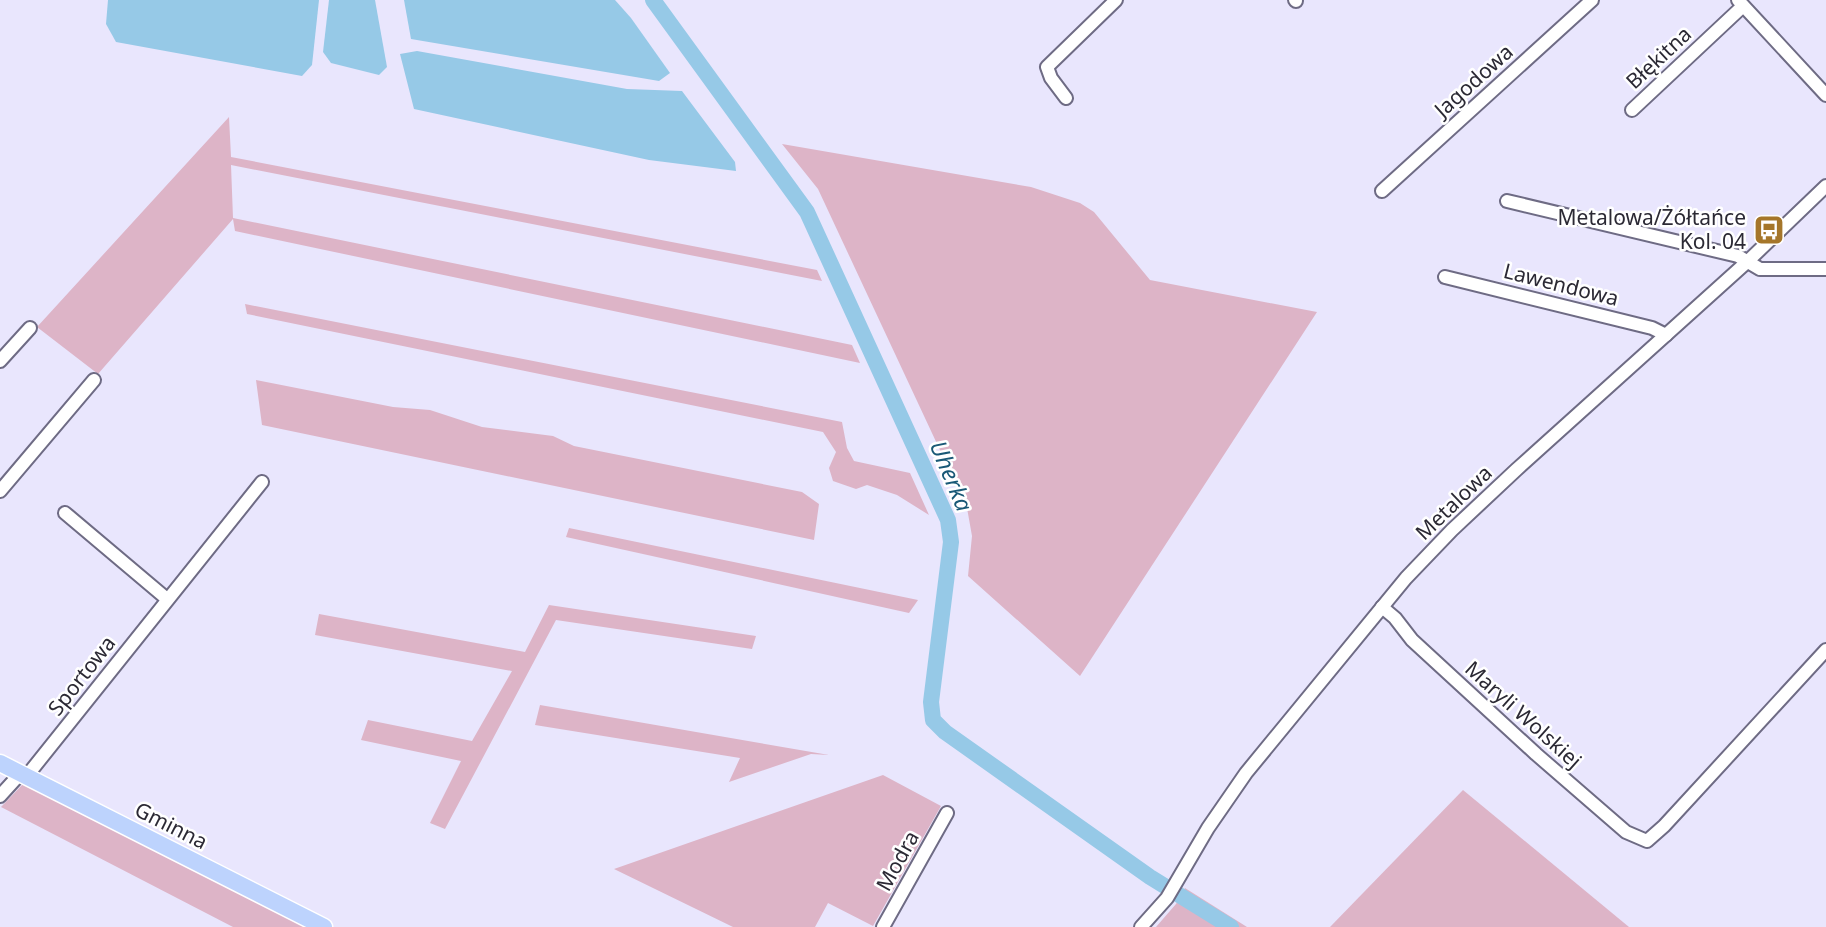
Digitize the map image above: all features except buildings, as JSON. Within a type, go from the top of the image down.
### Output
[{"type":"main road","name":"Gminna","points":[[0,763],[324,927]]},
{"type":"street","points":[[1066,99],[1051,78],[1047,67],[1116,0]]},
{"type":"street","name":"Jagodowa","points":[[1382,191],[1592,0]]},
{"type":"street","points":[[1741,3],[1826,95]]},
{"type":"street","name":"Błękitna","points":[[1632,110],[1741,3]]},
{"type":"street","name":"Metalowa","points":[[1141,927],[1176,885],[1208,828],[1245,773],[1382,607],[1452,530],[1748,261],[1826,186]]},
{"type":"street","points":[[1507,201],[1726,253],[1748,261],[1760,269],[1826,269]]},
{"type":"street","name":"Lawendowa","points":[[1445,277],[1651,328],[1666,335]]},
{"type":"street","points":[[0,361],[30,328]]},
{"type":"street","points":[[0,491],[94,380]]},
{"type":"street","name":"Sportowa","points":[[0,796],[23,775],[262,482]]},
{"type":"street","points":[[65,513],[167,599]]},
{"type":"street","name":"Maryli Wolskiej","points":[[1382,607],[1395,618],[1412,640],[1536,754],[1626,832],[1647,841],[1664,826],[1826,650]]},
{"type":"street","name":"Modra","points":[[883,927],[947,813]]},
{"type":"shaded area","points":[[229,117],[231,157],[817,270],[822,281],[231,165],[233,218],[852,345],[860,363],[235,231],[233,219],[98,374],[37,327]]},
{"type":"shaded area","points":[[782,144],[1031,187],[1080,203],[1094,212],[1150,280],[1317,312],[1080,676],[968,576],[972,536],[967,508],[818,189]]},
{"type":"shaded area","points":[[245,304],[842,422],[847,448],[854,461],[910,473],[929,515],[897,495],[867,485],[856,489],[833,481],[829,468],[836,452],[823,432],[247,314]]},
{"type":"shaded area","points":[[256,380],[393,407],[430,410],[482,427],[553,436],[574,446],[802,492],[819,504],[814,540],[262,425]]},
{"type":"shaded area","points":[[569,528],[918,600],[909,613],[566,537]]},
{"type":"shaded area","points":[[549,605],[756,636],[752,649],[556,620],[445,829],[430,823],[461,761],[361,740],[368,720],[472,741],[512,671],[315,635],[319,614],[525,652]]},
{"type":"shaded area","points":[[540,705],[829,755],[811,754],[729,782],[740,758],[535,725]]},
{"type":"shaded area","points":[[883,775],[941,806],[873,926],[828,903],[815,927],[733,927],[614,869]]},
{"type":"shaded area","points":[[24,783],[313,927],[233,927],[1,807]]},
{"type":"shaded area","points":[[1463,790],[1629,927],[1330,927]]},
{"type":"shaded area","points":[[1185,888],[1247,927],[1156,927],[1176,904]]},
{"type":"water","points":[[108,0],[319,0],[312,65],[302,76],[116,42],[106,24]]},
{"type":"water","points":[[329,0],[375,0],[387,67],[379,75],[331,63],[323,52]]},
{"type":"water","points":[[404,0],[615,0],[670,73],[659,81],[411,39]]},
{"type":"water","points":[[417,51],[627,89],[682,91],[735,162],[736,171],[649,160],[414,109],[400,54]]},
{"type":"waterway","name":"Uherka","points":[[653,0],[807,212],[948,520],[951,542],[931,702],[933,720],[945,732],[1150,877],[1231,927]]},
{"type":"place","name":"Metalowa/Żółtańce Kol. 04","points":[[1769,230]]}]
